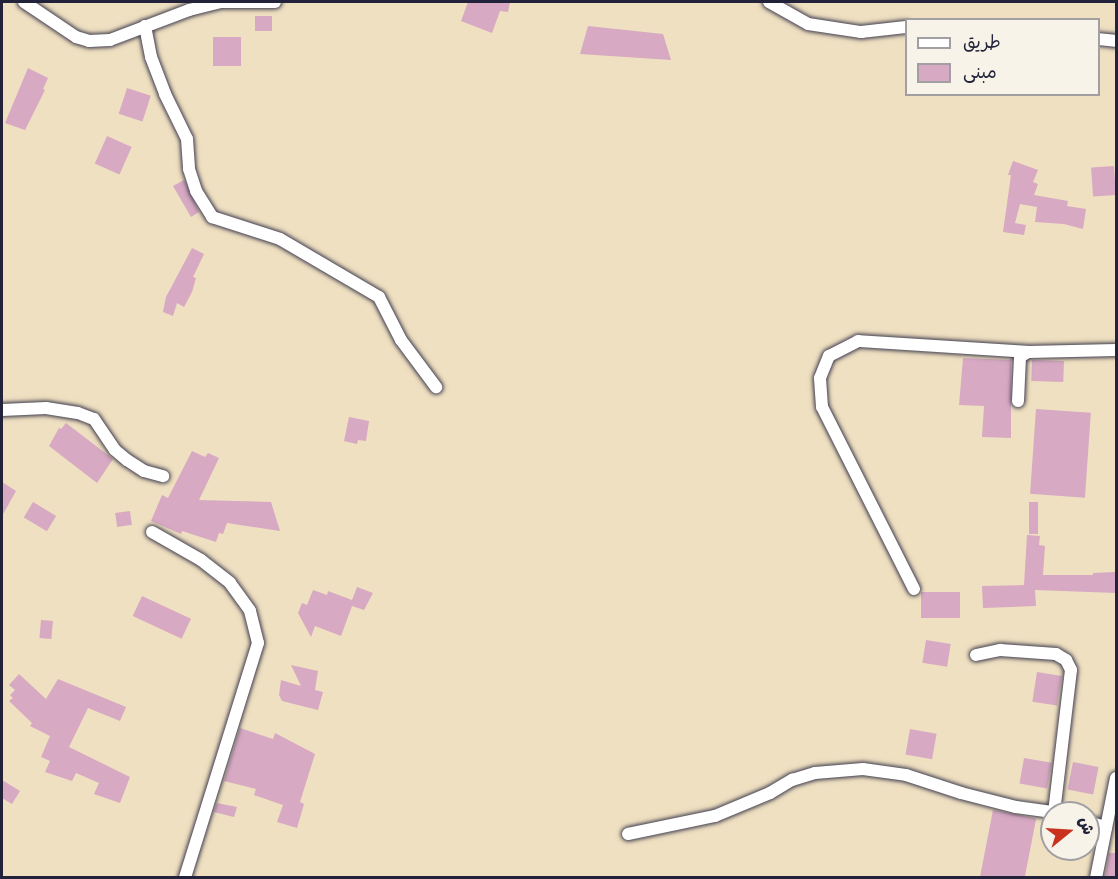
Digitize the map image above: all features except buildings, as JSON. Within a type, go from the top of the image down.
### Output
[{"type":"street","points":[[24,2],[76,37],[89,41],[110,40],[145,26],[222,2],[274,2]]},
{"type":"street","points":[[769,2],[808,24],[861,32],[905,27]]},
{"type":"street","points":[[145,26],[151,57],[187,139],[189,170],[196,191],[212,217],[280,239],[380,297],[401,340],[436,387]]},
{"type":"street","points":[[1100,39],[1116,41]]},
{"type":"street","points":[[914,589],[822,407],[820,378],[829,357],[858,341],[1028,352],[1116,350]]},
{"type":"street","points":[[1018,401],[1020,357],[1028,352]]},
{"type":"street","points":[[2,410],[46,408],[78,413],[94,419],[115,450],[127,460],[144,471],[163,476]]},
{"type":"street","points":[[152,532],[201,560],[230,583],[250,611],[258,642],[184,878]]},
{"type":"street","points":[[976,655],[1000,650],[1056,654],[1066,660],[1071,670],[1058,801]]},
{"type":"street","points":[[628,834],[715,816],[770,793],[792,780],[815,773],[863,770],[906,775],[961,793],[1016,807],[1040,810]]},
{"type":"street","points":[[1096,878],[1116,778]]},
{"type":"street","points":[[1100,830],[1116,835]]}]
